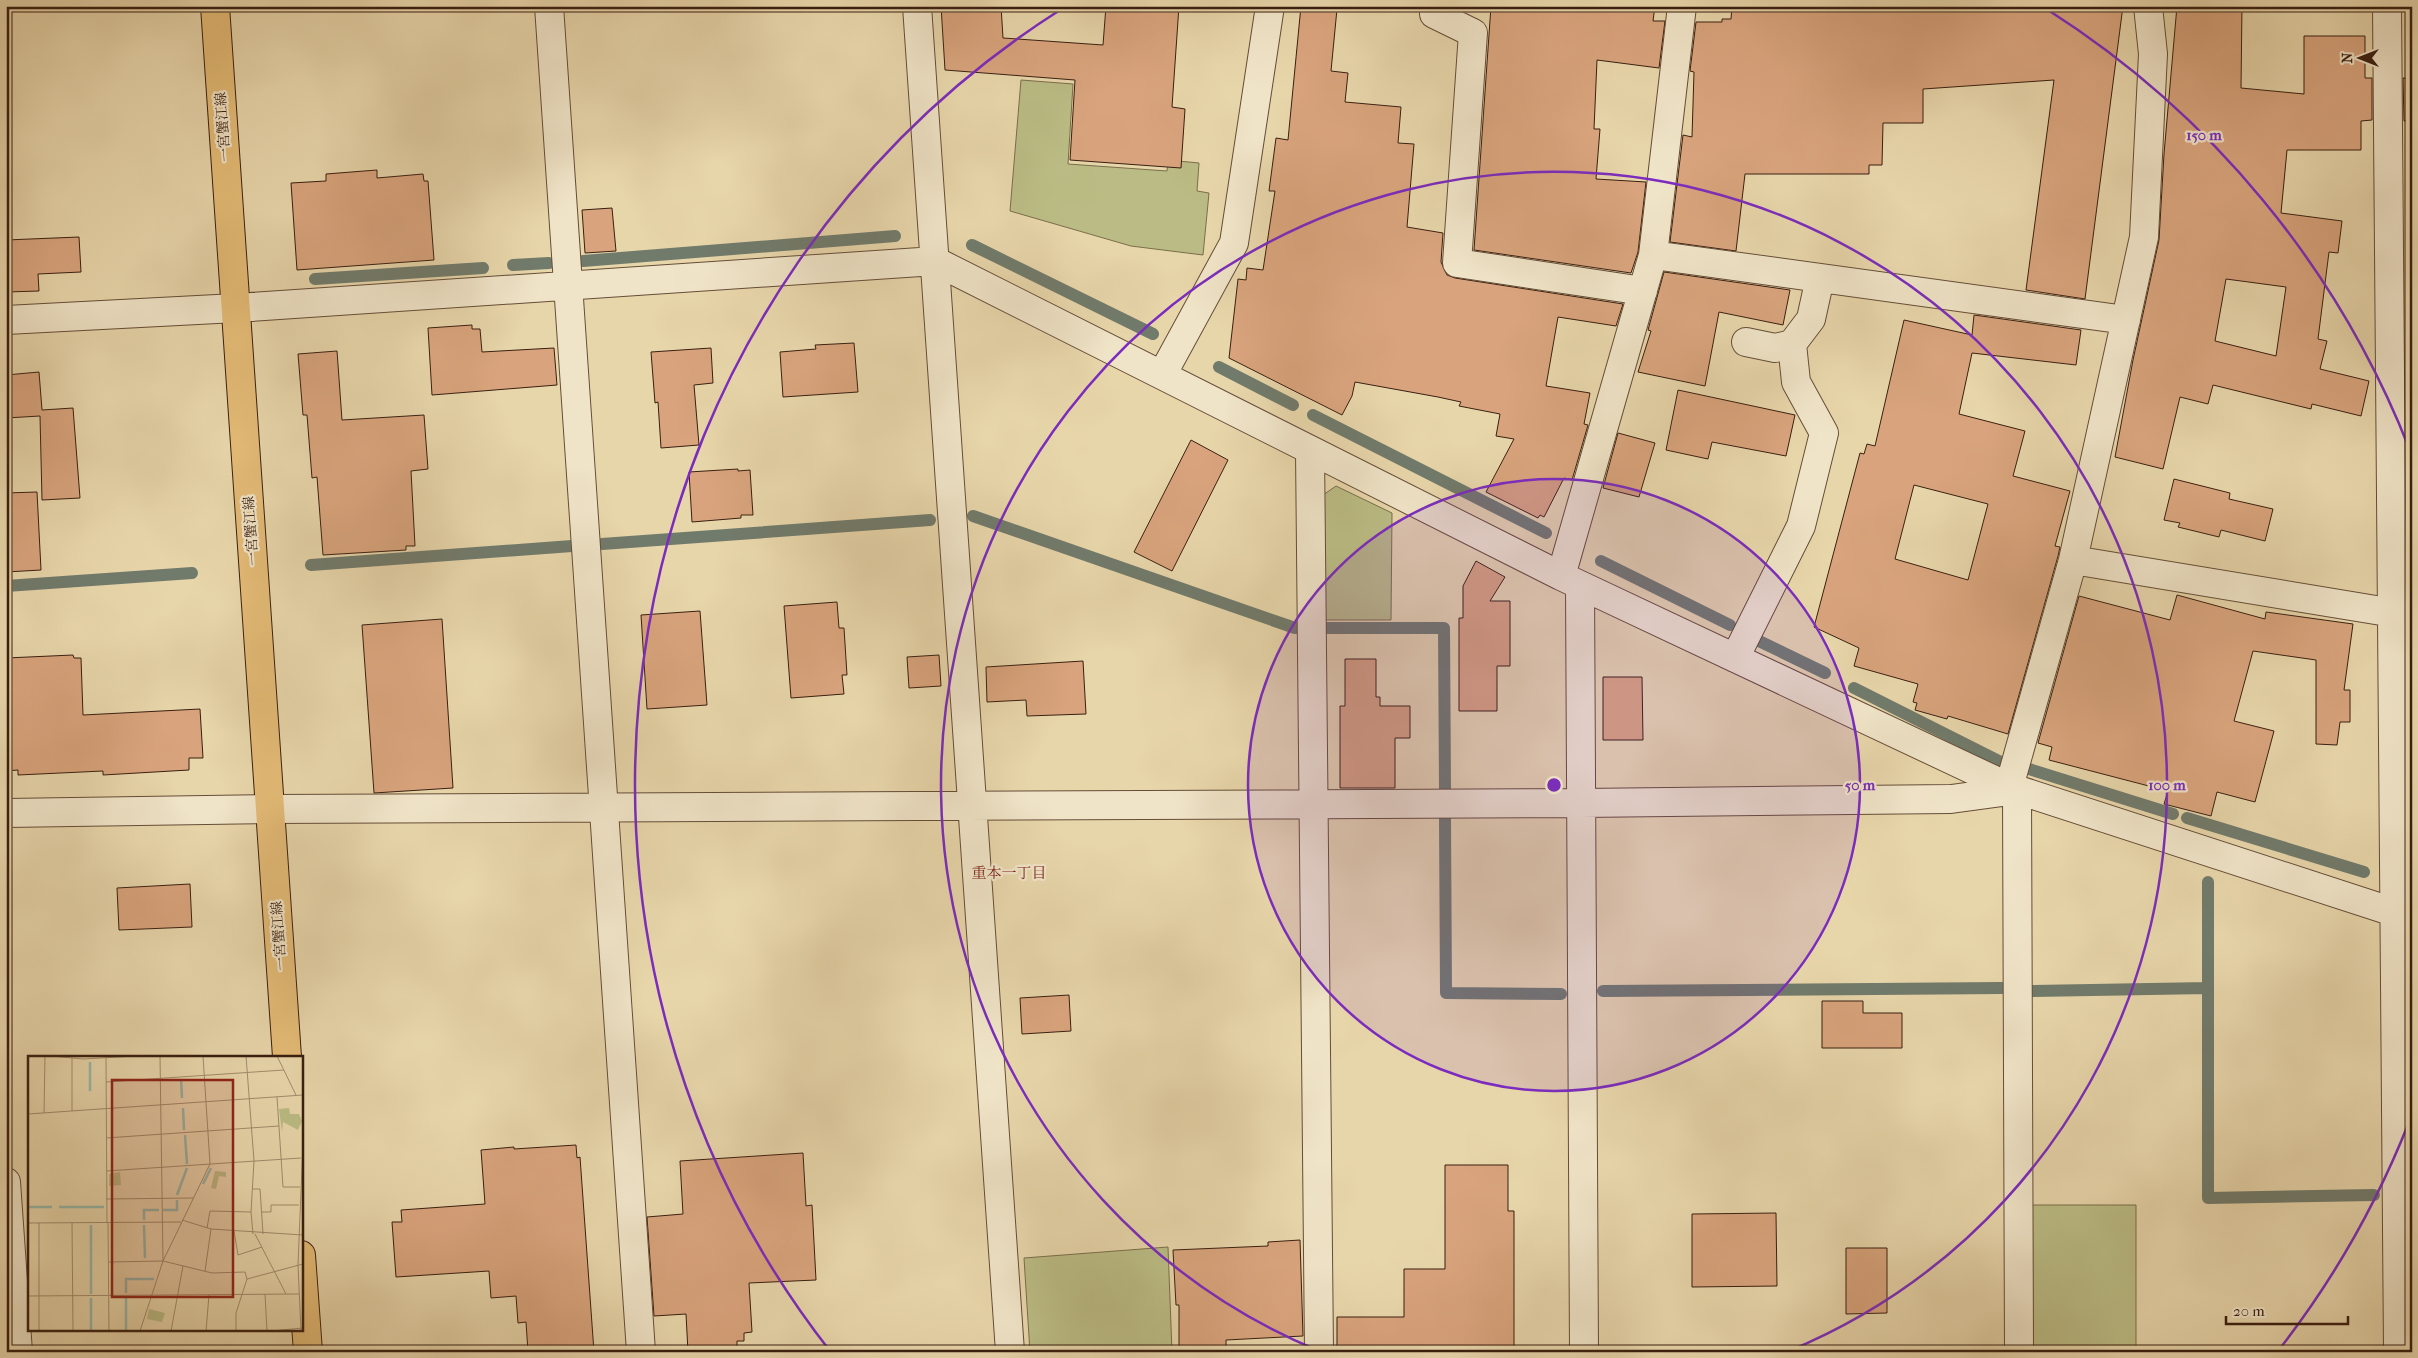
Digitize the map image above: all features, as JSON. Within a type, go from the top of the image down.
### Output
[{"type":"main road","name":"一宮蟹江線","points":[[215,6],[287,1056]]},
{"type":"main road","points":[[302,1269],[308,1352]]},
{"type":"street","points":[[549,6],[641,1352]]},
{"type":"street","points":[[917,6],[1010,1352]]},
{"type":"street","points":[[1162,375],[1234,243],[1270,6]]},
{"type":"street","points":[[1435,6],[1434,14],[1473,33],[1457,263],[1643,291]]},
{"type":"street","points":[[1584,1352],[1581,803],[1570,581],[1653,255],[1682,6]]},
{"type":"street","points":[[2019,1352],[2013,788],[2073,560],[2144,237],[2153,54],[2148,6]]},
{"type":"street","points":[[2387,6],[2400,277],[2404,1141],[2398,1352]]},
{"type":"street","points":[[1653,255],[2126,320]]},
{"type":"street","points":[[6,320],[236,308],[935,261],[1570,581],[2013,788],[2404,915]]},
{"type":"street","points":[[1746,342],[1775,348],[1792,344],[1811,319],[1820,278]]},
{"type":"street","points":[[1735,658],[1801,526],[1824,433],[1796,382],[1792,344]]},
{"type":"street","points":[[1310,450],[1319,1352]]},
{"type":"street","points":[[2073,560],[2402,614]]},
{"type":"street","points":[[6,813],[271,809],[1581,803],[1951,799],[2013,788]]},
{"type":"street","points":[[6,1182],[18,1352]]},
{"type":"green space","points":[[1021,80],[1073,84],[1068,164],[1167,171],[1168,160],[1199,163],[1197,191],[1209,193],[1203,255],[1131,246],[1010,211]]},
{"type":"green space","points":[[1336,486],[1392,513],[1391,620],[1325,620],[1323,495]]},
{"type":"green space","points":[[2030,1205],[2136,1205],[2136,1352],[2030,1352]]},
{"type":"green space","points":[[1168,1247],[1172,1352],[1030,1352],[1024,1258]]},
{"type":"building","points":[[941,6],[1001,6],[1003,38],[1103,45],[1106,6],[1179,6],[1172,107],[1185,109],[1181,168],[1070,160],[1075,80],[945,70]]},
{"type":"building","points":[[1301,6],[1337,9],[1331,71],[1348,73],[1345,102],[1401,107],[1398,143],[1414,144],[1407,227],[1443,233],[1441,262],[1447,275],[1455,278],[1623,304],[1616,326],[1558,317],[1546,386],[1590,393],[1584,424],[1588,425],[1572,480],[1564,478],[1544,517],[1540,515],[1538,518],[1486,492],[1514,439],[1496,436],[1500,414],[1459,406],[1461,402],[1355,382],[1352,396],[1342,415],[1229,358],[1238,279],[1246,280],[1247,268],[1263,270],[1275,191],[1269,191],[1276,138],[1288,140]]},
{"type":"building","points":[[1491,6],[1655,6],[1653,21],[1665,21],[1659,68],[1597,60],[1594,129],[1600,129],[1596,179],[1646,182],[1638,252],[1631,273],[1474,250]]},
{"type":"building","points":[[1732,6],[2123,6],[2085,299],[2026,290],[2054,80],[1923,89],[1923,123],[1883,123],[1882,165],[1869,165],[1869,174],[1745,174],[1736,251],[1670,242],[1683,135],[1692,137],[1694,72],[1690,71],[1696,22],[1722,22],[1722,19],[1731,19]]},
{"type":"building","points":[[2177,6],[2242,6],[2241,88],[2304,94],[2304,36],[2365,36],[2365,78],[2372,78],[2372,120],[2361,121],[2361,150],[2287,150],[2281,213],[2342,221],[2338,253],[2329,252],[2318,339],[2327,341],[2320,369],[2369,381],[2361,416],[2312,404],[2311,409],[2213,385],[2208,404],[2180,397],[2163,469],[2115,457],[2133,360],[2159,240],[2164,154]],"holes":[[[2226,279],[2286,287],[2276,356],[2215,341]]]},
{"type":"building","points":[[2403,78],[2412,79],[2412,121],[2404,121]]},
{"type":"building","points":[[377,170],[377,178],[423,174],[424,181],[428,181],[434,260],[297,270],[291,183],[326,181],[326,174]]},
{"type":"building","points":[[612,208],[616,251],[585,253],[582,210]]},
{"type":"building","points":[[79,237],[81,272],[38,274],[39,291],[6,292],[6,240]]},
{"type":"building","points":[[1664,272],[1790,290],[1783,325],[1719,312],[1705,386],[1638,372],[1651,331],[1648,330]]},
{"type":"building","points":[[1974,315],[2081,330],[2076,365],[1972,353],[1959,414],[2025,431],[2013,476],[2070,491],[2055,546],[2060,547],[2058,556],[2008,734],[1948,716],[1947,719],[1915,710],[1917,703],[1913,702],[1918,684],[1854,666],[1859,648],[1814,627],[1860,453],[1864,454],[1867,444],[1875,446],[1904,320],[1972,335]],"holes":[[[1914,485],[1988,504],[1968,580],[1895,559]]]},
{"type":"building","points":[[472,325],[472,329],[480,329],[482,352],[554,348],[557,385],[432,395],[428,328]]},
{"type":"building","points":[[854,343],[858,392],[783,397],[780,352],[816,349],[815,345]]},
{"type":"building","points":[[711,348],[713,383],[694,385],[699,445],[661,448],[658,402],[655,403],[651,352]]},
{"type":"building","points":[[337,351],[342,420],[424,415],[428,469],[411,471],[415,546],[406,546],[406,550],[323,555],[317,477],[312,478],[307,415],[303,415],[298,354]]},
{"type":"building","points":[[39,372],[42,410],[73,408],[80,498],[42,500],[40,416],[6,418],[6,375]]},
{"type":"building","points":[[1678,390],[1795,415],[1786,456],[1712,442],[1708,459],[1666,450]]},
{"type":"building","points":[[1618,433],[1655,443],[1639,497],[1603,488]]},
{"type":"building","points":[[1191,440],[1228,460],[1172,571],[1134,552]]},
{"type":"building","points":[[738,469],[738,471],[750,470],[753,515],[741,515],[741,518],[692,522],[689,472]]},
{"type":"building","points":[[2174,479],[2230,493],[2229,499],[2273,509],[2265,541],[2221,530],[2219,537],[2178,527],[2180,523],[2164,520]]},
{"type":"building","points":[[37,492],[41,570],[6,572],[6,493]]},
{"type":"building","points":[[1476,561],[1505,577],[1490,601],[1510,601],[1510,666],[1497,666],[1497,711],[1459,711],[1459,618],[1463,618],[1463,586]]},
{"type":"building","points":[[2177,595],[2265,619],[2266,612],[2353,624],[2344,690],[2350,690],[2350,722],[2340,722],[2337,745],[2316,744],[2316,660],[2253,651],[2234,721],[2274,731],[2255,802],[2217,792],[2211,816],[2164,804],[2168,791],[2049,760],[2052,747],[2038,743],[2079,596],[2170,620]]},
{"type":"building","points":[[837,602],[839,628],[844,628],[847,675],[842,675],[844,694],[791,698],[784,606]]},
{"type":"building","points":[[700,611],[707,705],[647,709],[641,615]]},
{"type":"building","points":[[442,619],[453,788],[374,793],[362,625]]},
{"type":"building","points":[[73,655],[74,658],[81,658],[83,715],[200,709],[203,758],[189,758],[189,770],[103,775],[103,771],[18,775],[18,770],[6,771],[6,658]]},
{"type":"building","points":[[939,655],[941,686],[909,688],[907,657]]},
{"type":"building","points":[[1345,659],[1376,659],[1376,697],[1380,697],[1380,706],[1410,706],[1410,738],[1395,738],[1395,788],[1340,788],[1340,706],[1345,706]]},
{"type":"building","points":[[1083,661],[1086,714],[1027,716],[1026,700],[987,702],[986,667]]},
{"type":"building","points":[[1603,677],[1642,677],[1643,740],[1603,740]]},
{"type":"building","points":[[190,884],[192,927],[119,930],[117,888]]},
{"type":"building","points":[[1069,995],[1071,1031],[1022,1034],[1020,998]]},
{"type":"building","points":[[1822,1001],[1863,1001],[1863,1013],[1902,1013],[1902,1048],[1822,1048]]},
{"type":"building","points":[[576,1145],[577,1158],[580,1157],[594,1352],[528,1352],[526,1322],[518,1323],[516,1296],[491,1298],[489,1271],[396,1277],[392,1222],[402,1222],[401,1210],[485,1204],[481,1150]]},
{"type":"building","points":[[803,1153],[806,1206],[812,1205],[816,1280],[749,1283],[752,1332],[744,1333],[744,1341],[737,1341],[737,1352],[688,1352],[686,1314],[654,1316],[647,1217],[683,1214],[680,1161]]},
{"type":"building","points":[[1445,1165],[1508,1165],[1508,1211],[1514,1211],[1514,1352],[1337,1352],[1337,1317],[1404,1317],[1404,1269],[1445,1269]]},
{"type":"building","points":[[1776,1213],[1777,1286],[1692,1287],[1692,1214]]},
{"type":"building","points":[[1300,1240],[1303,1336],[1226,1340],[1226,1352],[1179,1352],[1179,1305],[1176,1305],[1173,1250],[1268,1246],[1268,1242]]},
{"type":"building","points":[[1846,1248],[1887,1248],[1887,1313],[1846,1314]]},
{"type":"waterway","points":[[583,261],[895,236]]},
{"type":"waterway","points":[[972,245],[1153,334]]},
{"type":"waterway","points":[[513,265],[549,263]]},
{"type":"waterway","points":[[315,279],[483,268]]},
{"type":"waterway","points":[[1219,367],[1293,405]]},
{"type":"waterway","points":[[1313,415],[1546,533]]},
{"type":"waterway","points":[[973,516],[1295,628]]},
{"type":"waterway","points":[[602,544],[930,520]]},
{"type":"waterway","points":[[311,565],[572,546]]},
{"type":"waterway","points":[[1601,561],[1730,625]]},
{"type":"waterway","points":[[6,586],[192,573]]},
{"type":"waterway","points":[[1327,628],[1444,628],[1445,789]]},
{"type":"waterway","points":[[1759,641],[1825,673]]},
{"type":"waterway","points":[[1854,688],[2001,762]]},
{"type":"waterway","points":[[2029,769],[2173,814]]},
{"type":"waterway","points":[[2187,818],[2364,872]]},
{"type":"waterway","points":[[1445,819],[1446,993],[1561,994]]},
{"type":"waterway","points":[[2208,882],[2208,1198],[2374,1195]]},
{"type":"waterway","points":[[1603,991],[2002,988]]},
{"type":"waterway","points":[[2033,991],[2208,988]]},
{"type":"district","name":"重本一丁目","points":[[1009,873]]}]
